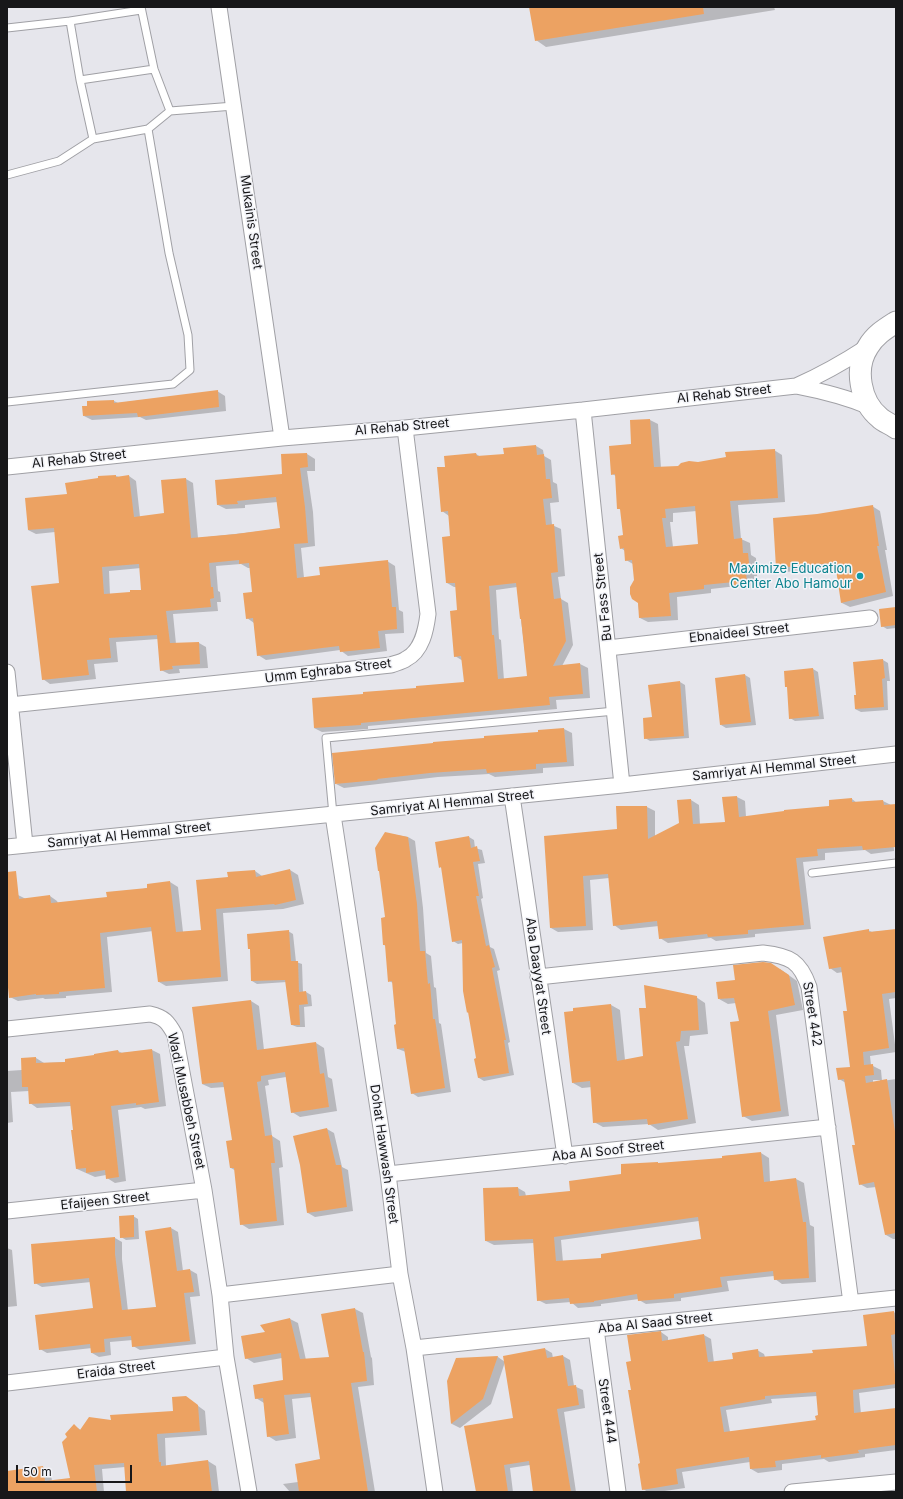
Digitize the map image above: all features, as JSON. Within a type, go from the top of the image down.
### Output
[{"type":"street","name":"Mukainis Street","points":[[219,7],[282,438]]},
{"type":"street","points":[[896,322],[880,332],[867,347],[862,362],[860,378],[863,393],[870,407],[880,418],[896,428]]},
{"type":"street","name":"Al Rehab Street","points":[[796,386],[833,369],[867,347]]},
{"type":"street","name":"Al Rehab Street","points":[[7,467],[282,438],[405,428],[583,410],[796,386],[846,397],[870,407]]},
{"type":"street","name":"Bu Fass Street","points":[[583,410],[622,785]]},
{"type":"street","name":"Umm Eghraba Street","points":[[10,705],[391,665],[407,659],[419,646],[426,630],[428,614],[405,428]]},
{"type":"street","name":"Ebnaideel Street","points":[[608,648],[870,618]]},
{"type":"street","points":[[7,672],[25,845]]},
{"type":"street","name":"Samriyat Al Hemmal Street","points":[[7,847],[622,785],[896,754]]},
{"type":"street","name":"Aba Daayyat Street","points":[[512,796],[565,1156]]},
{"type":"street","name":"Dohat Hawwash Street","points":[[333,815],[388,1174],[400,1274],[414,1348],[435,1492]]},
{"type":"street","name":"Street 442","points":[[538,977],[763,954],[780,955],[794,962],[805,973],[809,987],[851,1303]]},
{"type":"street","name":"Wadi Musabbeh Street","points":[[7,1029],[150,1014],[160,1016],[169,1024],[175,1034],[204,1190],[220,1295],[226,1357],[249,1492]]},
{"type":"street","name":"Aba Al Soof Street","points":[[388,1174],[828,1127]]},
{"type":"street","name":"Efaijeen Street","points":[[7,1211],[204,1190]]},
{"type":"street","points":[[220,1295],[400,1274]]},
{"type":"street","name":"Aba Al Saad Street","points":[[414,1348],[896,1298]]},
{"type":"street","name":"Street 444","points":[[596,1329],[618,1492]]},
{"type":"street","name":"Eraida Street","points":[[7,1383],[226,1357]]},
{"type":"street","points":[[792,1492],[889,1485]]},
{"type":"lane","points":[[7,28],[70,21],[141,9],[154,69],[170,111]]},
{"type":"lane","points":[[70,21],[80,80],[93,139]]},
{"type":"lane","points":[[80,80],[154,69]]},
{"type":"lane","points":[[7,175],[59,161],[93,139],[148,129],[170,111],[234,106]]},
{"type":"lane","points":[[7,402],[173,384],[190,370],[188,335],[169,253],[148,129]]},
{"type":"lane","points":[[333,815],[326,738],[615,711]]},
{"type":"lane","points":[[812,873],[896,863]]},
{"type":"building","points":[[529,7],[703,7],[704,14],[535,41]]},
{"type":"building","points":[[218,390],[219,407],[138,417],[137,413],[83,416],[82,406],[87,406],[87,401],[114,400],[114,403]]},
{"type":"building","points":[[650,419],[654,467],[678,466],[681,463],[689,461],[698,462],[726,457],[725,452],[775,449],[778,498],[730,501],[734,539],[742,538],[743,553],[748,553],[750,572],[746,572],[747,584],[734,585],[734,582],[704,585],[704,589],[669,593],[671,616],[639,618],[638,603],[632,599],[630,594],[630,587],[634,580],[632,560],[625,561],[624,548],[620,549],[618,536],[623,535],[620,509],[617,509],[615,474],[611,475],[609,446],[631,444],[630,420]],"holes":[[[695,506],[698,544],[666,547],[662,518],[666,518],[665,509]]]},
{"type":"building","points":[[536,445],[537,455],[544,454],[546,479],[550,479],[552,498],[543,499],[546,525],[554,524],[558,572],[551,573],[554,599],[561,598],[566,641],[553,666],[580,663],[583,694],[549,697],[550,705],[361,723],[361,725],[314,728],[312,698],[363,694],[363,692],[416,688],[416,686],[464,682],[461,656],[454,657],[450,611],[457,610],[455,583],[446,583],[442,537],[450,536],[448,511],[441,512],[437,467],[445,467],[444,456],[476,453],[477,456],[504,454],[503,448]],"holes":[[[516,583],[527,676],[498,679],[494,635],[492,635],[489,586]]]},
{"type":"building","points":[[307,453],[308,467],[300,468],[308,543],[294,544],[297,578],[320,575],[319,567],[388,560],[392,607],[396,607],[397,629],[378,631],[380,648],[340,652],[339,646],[257,656],[253,618],[246,619],[243,593],[252,592],[249,563],[239,564],[239,560],[209,563],[211,587],[213,587],[214,598],[210,599],[211,607],[166,611],[170,643],[199,642],[200,664],[172,666],[173,669],[160,671],[157,635],[109,638],[111,658],[87,660],[89,675],[42,680],[31,586],[59,583],[54,528],[28,530],[25,498],[67,494],[65,483],[98,478],[98,476],[116,475],[116,477],[129,475],[134,517],[164,513],[161,480],[186,478],[191,538],[280,528],[276,497],[237,501],[238,504],[217,505],[215,480],[282,474],[281,454]],"holes":[[[139,564],[141,590],[104,594],[102,567]]]},
{"type":"building","points":[[873,505],[879,546],[877,546],[886,592],[841,603],[835,563],[776,568],[773,518],[817,514]]},
{"type":"building","points":[[896,607],[896,625],[881,627],[879,609]]},
{"type":"building","points":[[883,659],[885,678],[882,679],[884,707],[855,709],[854,695],[856,695],[853,662]]},
{"type":"building","points":[[813,668],[819,716],[789,719],[787,687],[785,687],[784,671]]},
{"type":"building","points":[[745,674],[751,722],[720,725],[715,678]]},
{"type":"building","points":[[680,681],[684,736],[644,739],[643,718],[652,717],[648,685]]},
{"type":"building","points":[[564,728],[567,762],[536,764],[536,769],[487,773],[486,769],[430,773],[335,784],[332,753],[484,738],[484,736],[538,732],[538,730]]},
{"type":"building","points":[[737,796],[739,817],[784,810],[829,806],[829,800],[852,798],[852,802],[883,800],[884,805],[896,804],[896,847],[863,850],[862,846],[817,849],[818,856],[796,858],[804,925],[748,930],[748,934],[708,937],[707,934],[659,939],[657,921],[613,926],[608,874],[583,876],[586,926],[550,928],[544,836],[617,829],[616,806],[647,806],[648,839],[679,823],[677,800],[691,799],[693,824],[725,822],[722,797]]},
{"type":"building","points":[[385,832],[408,837],[417,904],[420,951],[425,951],[428,984],[430,983],[433,1019],[435,1019],[445,1088],[411,1094],[404,1048],[397,1049],[394,1025],[396,1024],[392,981],[388,982],[385,945],[383,945],[381,918],[385,917],[375,848]]},
{"type":"building","points":[[469,836],[471,848],[477,846],[480,861],[473,862],[479,896],[476,896],[486,946],[489,945],[495,967],[492,968],[506,1040],[504,1040],[509,1073],[478,1078],[474,1059],[476,1058],[463,991],[462,940],[452,942],[441,867],[439,868],[435,842]]},
{"type":"building","points":[[290,869],[296,900],[275,905],[216,909],[221,977],[158,982],[151,927],[100,933],[105,988],[59,992],[59,994],[36,994],[9,998],[7,977],[7,872],[16,871],[19,899],[50,895],[51,903],[107,897],[106,892],[147,888],[147,884],[170,881],[176,932],[201,930],[196,880],[228,877],[227,872],[255,870],[256,877]]},
{"type":"building","points":[[869,929],[869,932],[896,929],[896,992],[882,994],[889,1048],[863,1052],[864,1065],[873,1064],[874,1075],[865,1076],[866,1083],[887,1079],[896,1138],[896,1233],[885,1235],[874,1182],[859,1185],[852,1145],[855,1145],[844,1079],[838,1080],[836,1068],[850,1067],[843,1011],[847,1011],[841,967],[829,969],[823,937]]},
{"type":"building","points":[[289,930],[291,961],[298,961],[299,992],[306,991],[308,1004],[299,1005],[300,1025],[291,1025],[285,980],[251,981],[250,949],[248,949],[247,934]]},
{"type":"building","points":[[763,962],[771,963],[789,975],[795,1005],[768,1011],[781,1111],[742,1117],[730,1022],[739,1021],[734,998],[718,999],[716,982],[735,980],[733,965]]},
{"type":"building","points":[[644,985],[697,996],[699,1030],[681,1031],[680,1041],[676,1042],[688,1119],[648,1125],[647,1119],[593,1123],[590,1081],[572,1083],[564,1012],[573,1011],[573,1008],[611,1004],[617,1061],[643,1056],[639,1008],[646,1008]]},
{"type":"building","points":[[251,1000],[257,1050],[316,1042],[320,1074],[324,1073],[329,1107],[291,1113],[285,1072],[261,1076],[261,1081],[257,1082],[265,1136],[272,1135],[275,1163],[271,1163],[277,1221],[240,1225],[234,1168],[230,1168],[226,1141],[232,1140],[223,1082],[202,1084],[192,1007]]},
{"type":"building","points":[[152,1049],[159,1102],[111,1106],[119,1177],[106,1179],[105,1170],[86,1173],[86,1168],[76,1169],[71,1130],[73,1130],[70,1102],[29,1104],[28,1087],[22,1087],[21,1058],[36,1057],[36,1063],[65,1062],[65,1059],[118,1050],[119,1053]]},
{"type":"building","points":[[327,1128],[336,1165],[341,1165],[347,1207],[307,1213],[300,1165],[293,1136]]},
{"type":"building","points":[[761,1152],[764,1182],[796,1178],[803,1222],[806,1222],[809,1278],[774,1280],[773,1271],[720,1277],[722,1287],[674,1294],[674,1298],[638,1301],[637,1294],[594,1302],[570,1304],[569,1298],[537,1301],[533,1239],[485,1241],[483,1188],[518,1187],[519,1196],[570,1191],[569,1181],[621,1174],[621,1164],[722,1158],[722,1156]],"holes":[[[698,1217],[701,1239],[601,1254],[601,1258],[556,1261],[554,1237]]]},
{"type":"building","points":[[134,1215],[134,1237],[120,1238],[119,1216]]},
{"type":"building","points":[[171,1227],[177,1271],[190,1269],[194,1292],[184,1293],[190,1341],[132,1347],[131,1336],[104,1339],[105,1352],[91,1353],[90,1344],[39,1350],[35,1315],[93,1308],[89,1278],[34,1284],[31,1244],[115,1237],[115,1254],[122,1310],[156,1307],[145,1231]]},
{"type":"building","points":[[355,1308],[364,1352],[367,1381],[351,1383],[368,1492],[299,1492],[295,1464],[320,1459],[310,1393],[284,1395],[289,1434],[267,1437],[263,1398],[255,1399],[253,1385],[283,1380],[281,1353],[245,1359],[241,1336],[265,1332],[260,1325],[290,1318],[300,1359],[329,1357],[321,1314]]},
{"type":"building","points":[[894,1311],[896,1334],[891,1335],[896,1384],[853,1390],[854,1413],[896,1408],[896,1445],[858,1450],[859,1453],[821,1458],[821,1455],[775,1461],[776,1467],[750,1469],[749,1457],[676,1469],[678,1484],[642,1490],[638,1464],[640,1463],[628,1390],[631,1390],[626,1362],[631,1361],[627,1335],[661,1331],[662,1341],[704,1334],[708,1362],[733,1359],[732,1353],[758,1349],[759,1357],[813,1353],[812,1350],[867,1346],[863,1315]],"holes":[[[816,1392],[818,1415],[815,1416],[816,1420],[724,1432],[720,1407],[765,1399],[765,1396]]]},
{"type":"building","points":[[545,1348],[547,1358],[563,1355],[568,1386],[576,1385],[579,1405],[557,1409],[571,1492],[533,1492],[529,1461],[504,1465],[508,1492],[476,1492],[464,1426],[513,1418],[503,1356]]},
{"type":"building","points":[[498,1356],[483,1399],[451,1424],[447,1381],[456,1358]]},
{"type":"building","points":[[186,1396],[198,1405],[200,1431],[157,1434],[159,1462],[161,1462],[161,1466],[208,1460],[212,1492],[126,1492],[124,1463],[94,1465],[97,1492],[7,1492],[7,1471],[43,1466],[45,1481],[70,1478],[62,1442],[67,1437],[65,1434],[74,1424],[80,1430],[89,1417],[111,1420],[110,1415],[173,1411],[172,1397]]},
{"type":"place","name":"Maximize Education Center Abo Hamour","points":[[860,576]]}]
